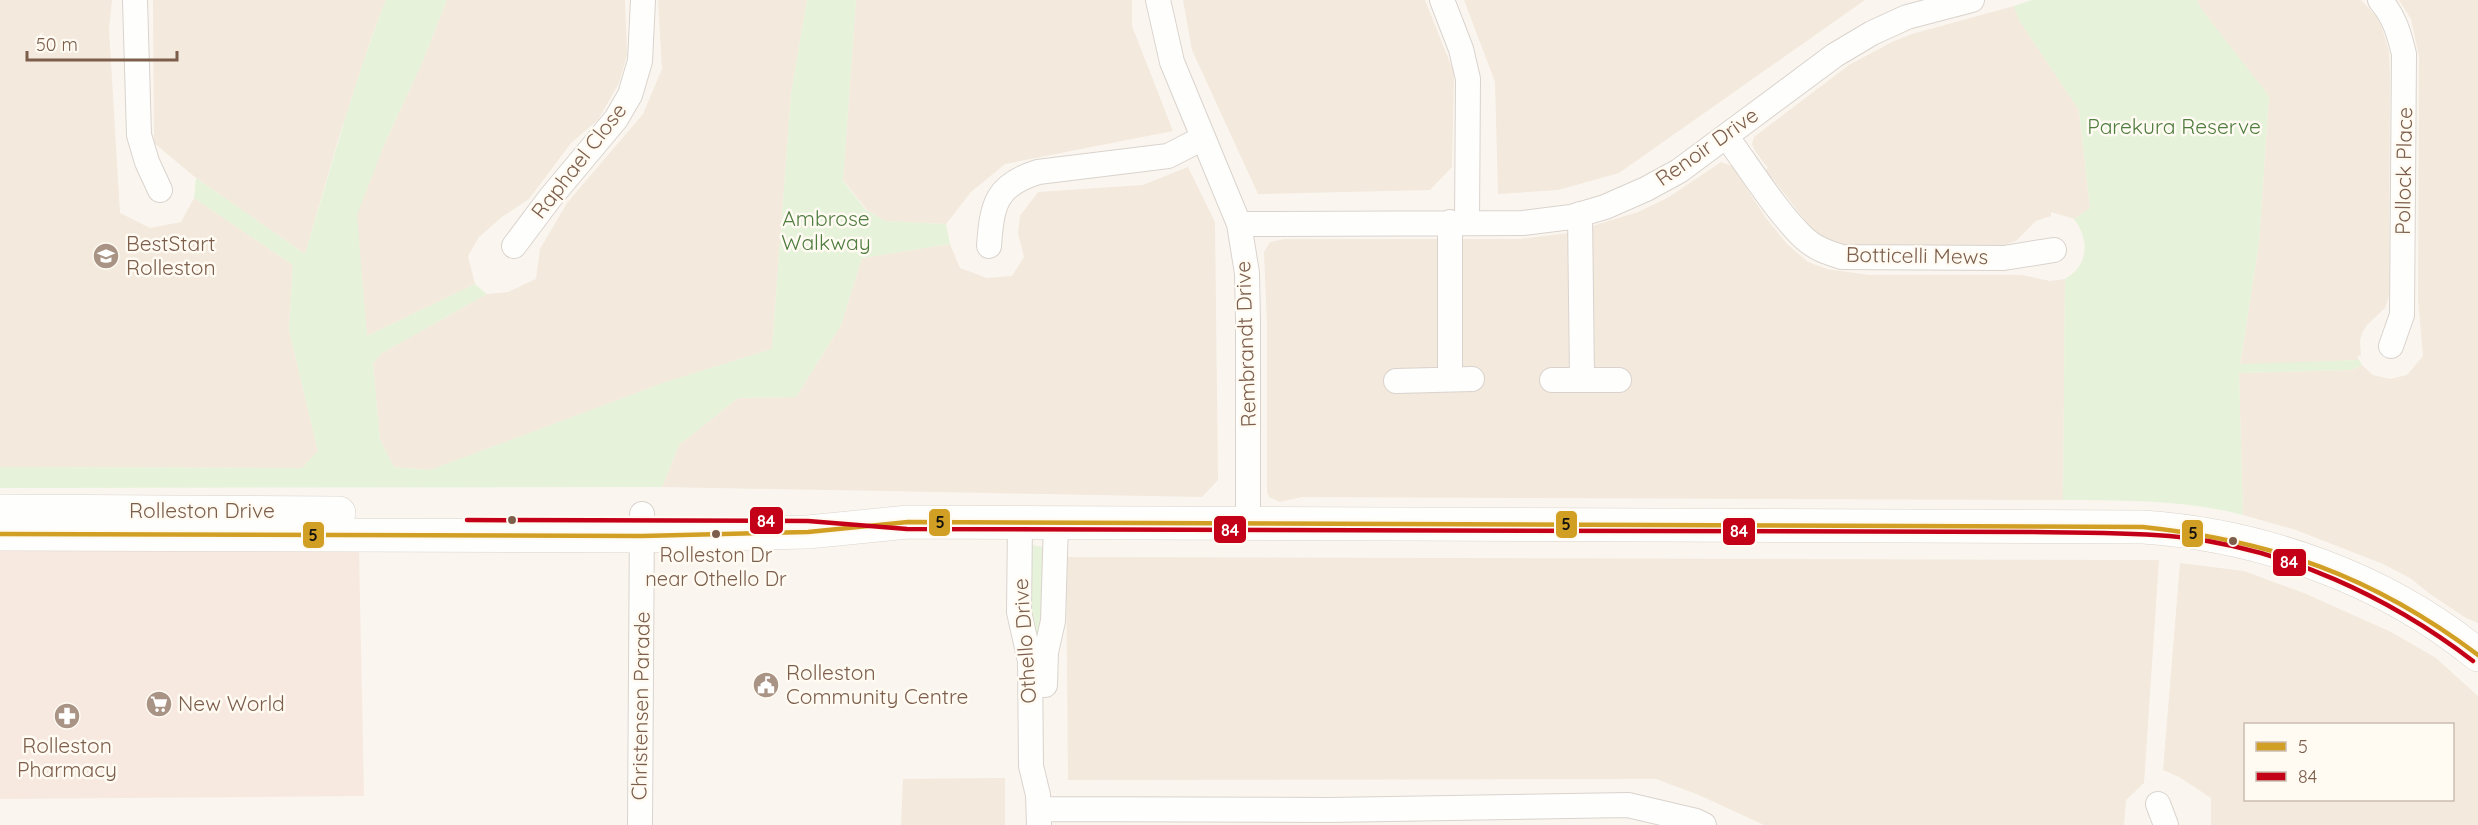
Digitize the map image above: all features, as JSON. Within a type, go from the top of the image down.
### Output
[{"type":"main road","name":"Rolleston Drive","points":[[0,511],[642,525],[808,532],[907,522],[2054,525],[2169,529],[2210,535],[2267,549],[2352,579],[2406,605],[2450,633],[2478,655]]},
{"type":"main road","name":"Rolleston Drive","points":[[0,534],[642,525]]},
{"type":"street","points":[[135,0],[139,135],[147,162],[160,190]]},
{"type":"street","name":"Raphael Close","points":[[514,246],[550,198],[616,119],[630,95],[640,61],[644,0]]},
{"type":"street","name":"Rembrandt Drive","points":[[1158,0],[1162,28],[1172,62],[1239,224],[1247,273],[1248,524]]},
{"type":"street","points":[[1396,381],[1461,379],[1459,222],[1468,79],[1461,49],[1442,0]]},
{"type":"street","name":"Renoir Drive","points":[[1239,224],[1523,223],[1580,214],[1605,207],[1679,171],[1835,55],[1872,33],[1904,8],[1972,0]]},
{"type":"street","name":"Pollock Place","points":[[2380,0],[2391,12],[2404,54],[2402,315],[2391,346]]},
{"type":"street","name":"Botticelli Mews","points":[[1726,136],[1781,211],[1805,239],[1821,250],[1842,257],[2004,258],[2054,250]]},
{"type":"street","points":[[989,246],[991,222],[998,200],[1008,186],[1024,177],[1038,172],[1168,156],[1203,138]]},
{"type":"street","points":[[1580,214],[1582,379]]},
{"type":"street","points":[[1552,380],[1619,380]]},
{"type":"street","name":"Othello Drive","points":[[1020,523],[1019,612],[1029,653],[1031,766],[1039,810]]},
{"type":"street","name":"Othello Drive","points":[[1039,810],[1044,766],[1045,659],[1053,621],[1056,523]]},
{"type":"street","name":"Christensen Parade","points":[[640,825],[642,525]]},
{"type":"street","points":[[1039,810],[1330,817],[1628,805],[1696,821],[1704,825]]},
{"type":"shaded area","points":[[0,0],[112,0],[109,29],[120,213],[150,228],[181,222],[194,198],[293,265],[289,330],[318,451],[302,468],[0,467]]},
{"type":"shaded area","points":[[153,0],[386,0],[339,137],[305,254],[196,178],[154,143]]},
{"type":"shaded area","points":[[447,0],[625,0],[627,55],[619,83],[598,120],[571,143],[529,199],[502,217],[479,237],[468,256],[475,284],[367,336],[356,215]]},
{"type":"shaded area","points":[[658,0],[807,0],[791,94],[772,349],[663,383],[430,470],[394,467],[380,440],[373,363],[382,353],[487,294],[508,292],[536,279],[540,249],[567,203],[643,114],[662,69]]},
{"type":"shaded area","points":[[856,0],[1132,0],[1132,26],[1173,131],[1005,164],[971,192],[946,224],[885,221],[867,210],[843,180]]},
{"type":"shaded area","points":[[1183,0],[1425,0],[1454,73],[1452,167],[1430,190],[1258,194],[1192,50]]},
{"type":"shaded area","points":[[1464,0],[1865,0],[1619,173],[1558,190],[1498,194],[1495,82]]},
{"type":"shaded area","points":[[2197,0],[2361,0],[2377,17],[2382,28],[2389,51],[2390,75],[2389,296],[2385,308],[2362,333],[2361,355],[2357,357],[2359,360],[2240,365],[2259,243],[2269,97],[2202,10]]},
{"type":"shaded area","points":[[2399,0],[2478,0],[2478,623],[2466,618],[2410,578],[2383,564],[2296,530],[2243,515],[2239,373],[2352,370],[2362,365],[2373,375],[2390,379],[2407,375],[2423,356],[2418,299],[2419,56],[2411,19]]},
{"type":"shaded area","points":[[2014,6],[2019,20],[2079,110],[2090,209],[2074,219],[2051,212],[2051,216],[2036,221],[2016,241],[2001,246],[1856,246],[1841,244],[1824,237],[1811,228],[1774,180],[1764,171],[1768,168],[1755,151],[1752,144],[1754,137],[1849,65],[1892,42],[1912,34]]},
{"type":"shaded area","points":[[1721,162],[1732,166],[1766,218],[1787,244],[1808,262],[1827,269],[1869,275],[2022,275],[2050,281],[2065,279],[2063,500],[1302,497],[1280,502],[1269,497],[1267,492],[1267,324],[1264,252],[1270,242],[1284,239],[1520,239],[1569,233],[1638,212],[1669,197]]},
{"type":"shaded area","points":[[1188,167],[1215,222],[1218,480],[1202,497],[662,487],[679,445],[738,398],[796,397],[841,325],[862,258],[950,244],[960,268],[987,278],[1012,276],[1024,257],[1018,233],[1020,216],[1038,192],[1143,185]]},
{"type":"shaded area","points":[[359,549],[364,796],[0,799],[0,551]]},
{"type":"shaded area","points":[[1066,557],[2159,560],[2144,783],[2126,800],[2124,825],[1764,825],[1699,795],[1656,779],[1068,780]]},
{"type":"shaded area","points":[[2180,563],[2244,571],[2304,593],[2391,632],[2436,658],[2478,696],[2478,825],[2211,825],[2211,798],[2179,777],[2163,770]]},
{"type":"shaded area","points":[[1005,778],[1005,825],[901,825],[903,779]]},
{"type":"green space","name":"Ambrose Walkway","points":[[386,0],[447,0],[422,63],[384,145],[357,215],[367,336],[475,284],[487,294],[382,353],[373,363],[380,440],[394,467],[430,470],[663,383],[772,349],[791,94],[807,0],[856,0],[843,181],[866,210],[885,221],[946,224],[950,244],[862,258],[841,325],[796,397],[738,398],[679,445],[662,487],[0,488],[0,467],[302,468],[318,451],[289,330],[293,265],[194,198],[196,178],[305,254],[353,94]]},
{"type":"green space","name":"Parekura Reserve","points":[[2032,0],[2197,0],[2202,10],[2269,96],[2259,243],[2240,364],[2359,360],[2362,365],[2352,370],[2239,373],[2243,515],[2175,503],[2063,500],[2065,279],[2079,267],[2083,259],[2085,244],[2083,235],[2074,219],[2090,208],[2079,110],[2019,20],[2014,6]]},
{"type":"green space","points":[[1031,545],[1044,547],[1040,766],[1026,550]]},
{"type":"transit line","name":"84","points":[[467,520],[808,521],[907,529],[2033,532],[2161,535],[2219,543],[2297,564],[2371,596],[2406,616],[2473,661]]},
{"type":"transit line","name":"5","points":[[0,534],[642,536],[808,532],[908,522],[2143,527],[2235,542],[2320,567],[2360,583],[2400,604],[2439,627],[2478,655]]},
{"type":"place","name":"BestStart Rolleston","points":[[106,256]]},
{"type":"place","name":"Rolleston Dr near Othello Dr","points":[[716,534]]},
{"type":"place","name":"Rolleston Community Centre","points":[[766,685]]},
{"type":"place","name":"New World","points":[[159,704]]},
{"type":"place","name":"Rolleston Pharmacy","points":[[67,716]]}]
